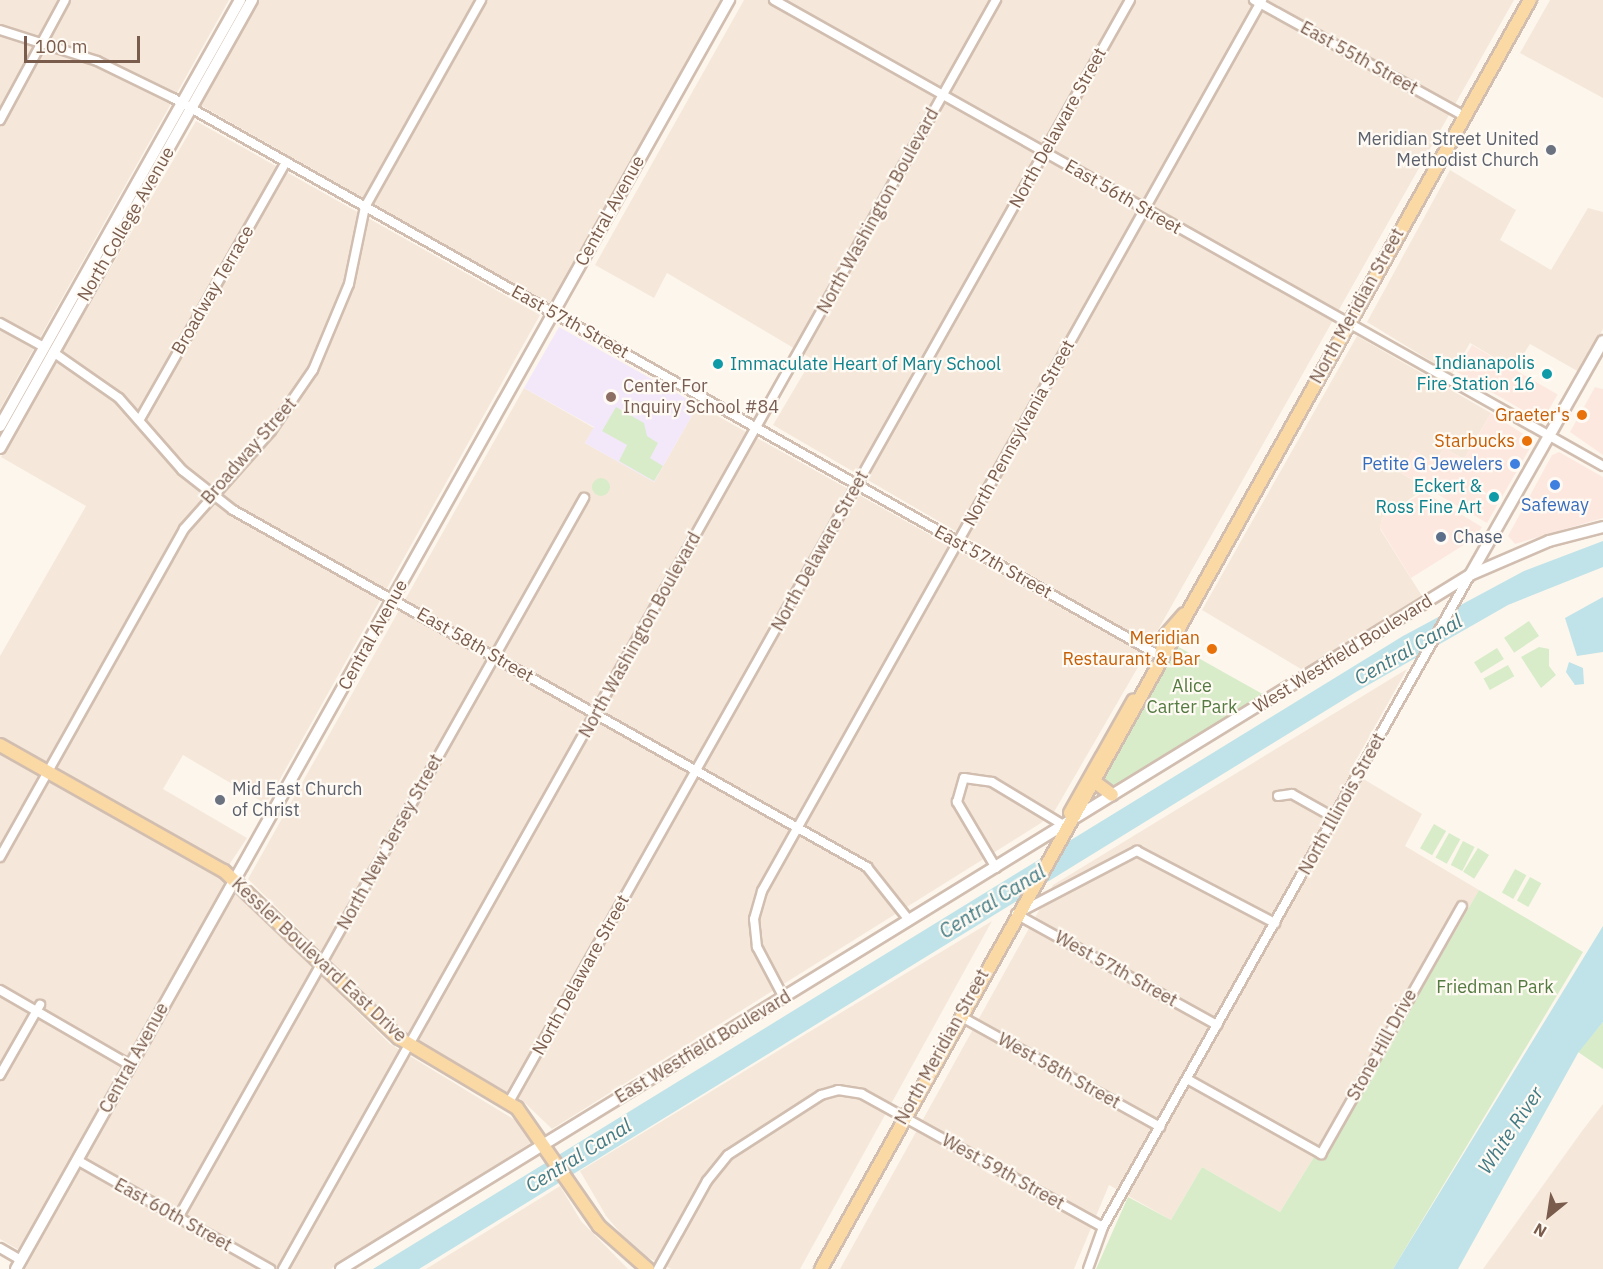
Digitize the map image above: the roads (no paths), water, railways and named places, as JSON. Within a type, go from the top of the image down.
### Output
[{"type":"main road","name":"North College Avenue","points":[[0,448],[49,350],[182,102],[240,0]]},
{"type":"main road","name":"North College Avenue","points":[[0,426],[49,350],[192,109],[252,0]]},
{"type":"main road","name":"Central Avenue","points":[[18,1265],[729,0]]},
{"type":"main road","name":"North Meridian Street","points":[[1065,826],[1100,752],[1161,656],[1165,636],[1185,613],[1530,0]]},
{"type":"main road","name":"North Illinois Street","points":[[1470,575],[1603,342]]},
{"type":"main road","name":"West Westfield Boulevard","points":[[1065,826],[1470,575],[1549,541],[1603,527]]},
{"type":"main road","name":"North Meridian Street","points":[[821,1269],[1052,848],[1095,782],[1140,692]]},
{"type":"main road","name":"Kessler Boulevard East Drive","points":[[0,745],[234,880],[409,1046],[509,1102],[546,1142],[572,1185],[610,1238],[648,1269]]},
{"type":"main road","points":[[1095,782],[1112,795]]},
{"type":"main road","name":"East Westfield Boulevard","points":[[341,1269],[1065,826]]},
{"type":"street","points":[[0,120],[65,0]]},
{"type":"street","name":"Broadway Street","points":[[0,857],[177,541],[212,496],[282,416],[322,353],[351,279],[365,207],[481,0]]},
{"type":"street","name":"East 56th Street","points":[[774,0],[1603,466]]},
{"type":"street","name":"North Washington Boulevard","points":[[283,1269],[996,0]]},
{"type":"street","name":"North Delaware Street","points":[[509,1102],[1130,0]]},
{"type":"street","name":"East 55th Street","points":[[1259,1],[1464,116]]},
{"type":"street","name":"North Pennsylvania Street","points":[[784,998],[759,955],[754,919],[761,894],[1259,1]]},
{"type":"street","name":"East 57th Street","points":[[0,30],[97,61],[182,102],[1161,656]]},
{"type":"street","name":"Broadway Terrace","points":[[140,419],[286,162]]},
{"type":"street","name":"East 58th Street","points":[[0,323],[94,377],[140,419],[212,496],[798,828],[878,876],[909,920]]},
{"type":"street","name":"North New Jersey Street","points":[[178,1218],[584,498]]},
{"type":"street","name":"North Illinois Street","points":[[1088,1269],[1104,1227],[1470,575]]},
{"type":"street","points":[[996,868],[957,802],[964,778],[992,782],[1065,826]]},
{"type":"street","points":[[1278,796],[1292,794],[1335,818]]},
{"type":"street","points":[[1015,914],[1137,851],[1275,923]]},
{"type":"street","name":"Stone Hill Drive","points":[[1187,1079],[1321,1154],[1461,906]]},
{"type":"street","name":"West 57th Street","points":[[1015,914],[1217,1025]]},
{"type":"street","points":[[0,990],[38,1008],[130,1065]]},
{"type":"street","points":[[0,1074],[38,1008]]},
{"type":"street","name":"West 58th Street","points":[[958,1016],[1160,1127]]},
{"type":"street","name":"West 59th Street","points":[[658,1269],[718,1166],[794,1111],[828,1092],[849,1090],[1104,1227]]},
{"type":"street","name":"East 60th Street","points":[[77,1160],[270,1269]]},
{"type":"street","points":[[0,1248],[18,1265]]},
{"type":"water","name":"Central Canal","points":[[1603,541],[1603,567],[1508,605],[1356,692],[419,1269],[373,1269],[1403,636],[1524,571]]},
{"type":"water","points":[[1603,597],[1603,652],[1577,656],[1565,618]]},
{"type":"water","points":[[1569,662],[1583,668],[1584,684],[1575,685],[1566,672]]},
{"type":"water","name":"White River","points":[[1603,926],[1603,1022],[1578,1053],[1458,1269],[1393,1269]]},
{"type":"place","name":"Meridian Street United Methodist Church","points":[[1551,150]]},
{"type":"place","name":"Immaculate Heart of Mary School","points":[[718,364]]},
{"type":"place","name":"Indianapolis Fire Station 16","points":[[1547,374]]},
{"type":"place","name":"Center For Inquiry School #84","points":[[611,397]]},
{"type":"place","name":"Graeter's","points":[[1582,415]]},
{"type":"place","name":"Starbucks","points":[[1527,441]]},
{"type":"place","name":"Petite G Jewelers","points":[[1515,464]]},
{"type":"place","name":"Safeway","points":[[1555,485]]},
{"type":"place","name":"Eckert & Ross Fine Art","points":[[1494,497]]},
{"type":"place","name":"Chase","points":[[1441,537]]},
{"type":"place","name":"Meridian Restaurant & Bar","points":[[1212,649]]},
{"type":"place","name":"Mid East Church of Christ","points":[[220,800]]},
{"type":"park label","name":"Alice Carter Park","points":[[1192,697]]},
{"type":"park label","name":"Friedman Park","points":[[1495,987]]}]
